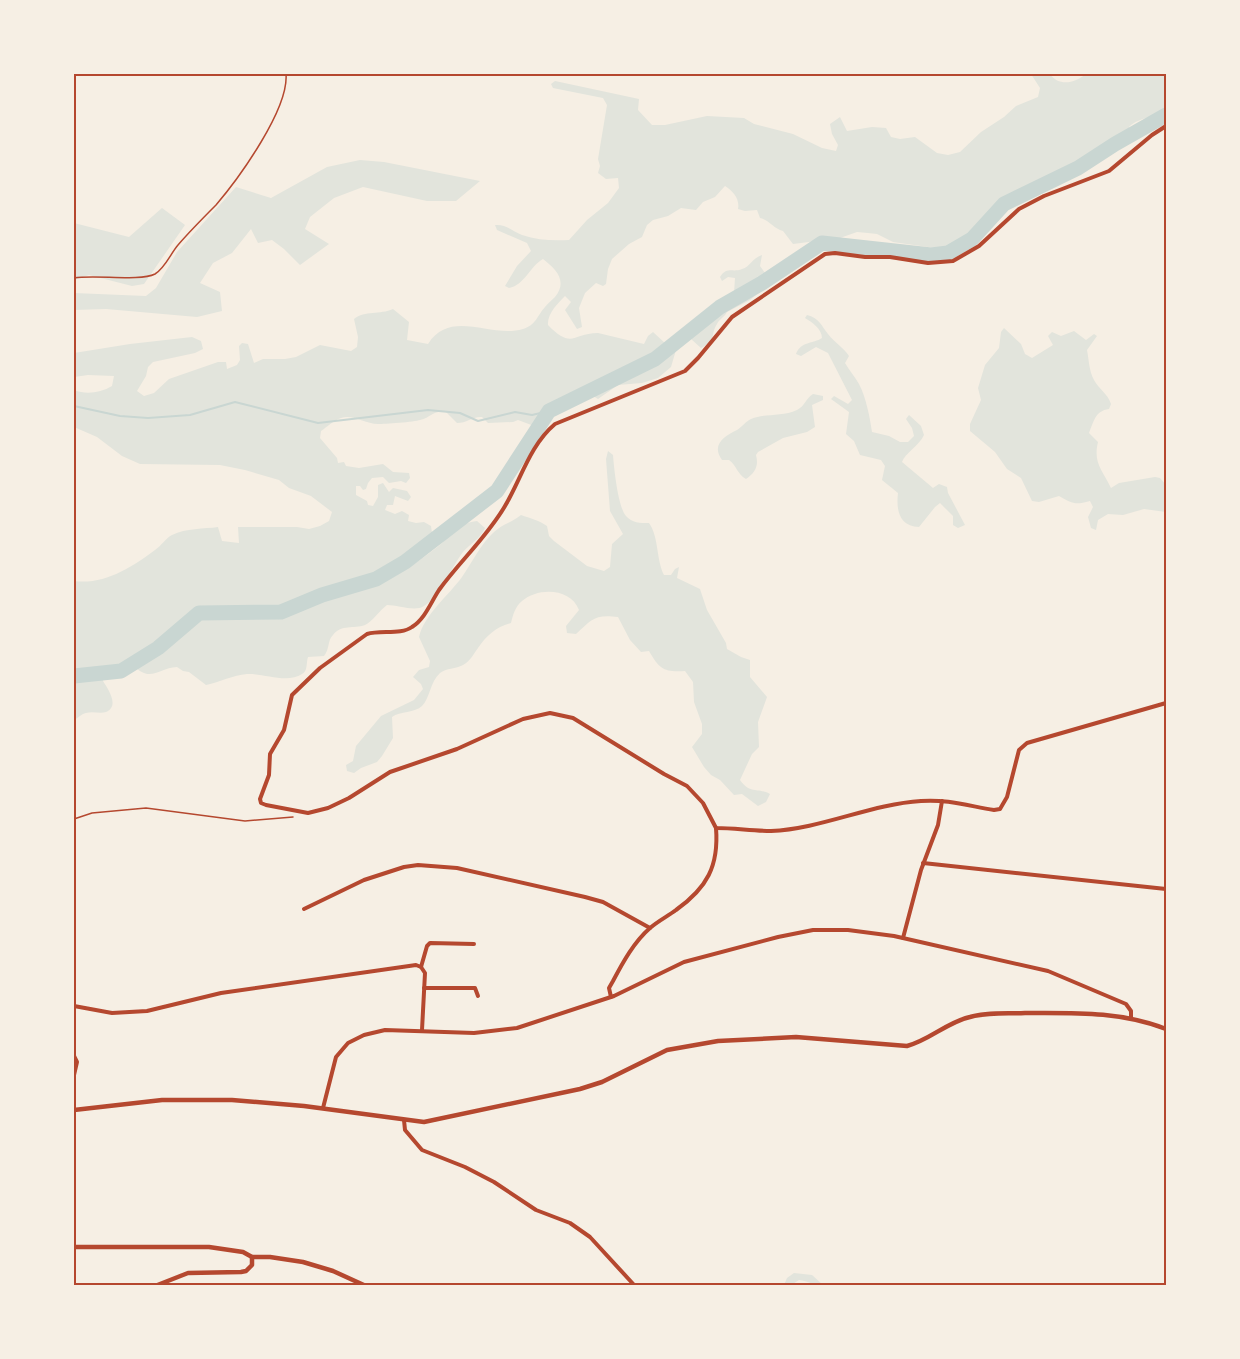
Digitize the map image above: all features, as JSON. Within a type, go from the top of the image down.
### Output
[{"type":"street","points":[[611,997],[609,988],[623,962],[650,928],[689,900],[701,888],[714,861],[716,828],[703,803],[687,786],[573,718],[550,713],[523,719],[457,748],[390,772],[337,804],[316,811],[302,812],[266,805],[260,800],[269,775],[270,754],[284,730],[292,695],[320,668],[367,634],[405,631],[415,625],[457,567],[495,522],[506,506],[539,441],[555,424],[685,371],[732,317],[825,255],[835,253],[865,257],[890,257],[934,264],[953,261],[979,246],[1019,209],[1044,196],[1109,171],[1152,135],[1167,126]]},
{"type":"street","points":[[716,828],[771,831],[795,828],[895,804],[922,801],[957,801],[994,810],[1000,809],[1007,797],[1019,750],[1027,743],[1167,702]]},
{"type":"street","points":[[903,938],[923,864],[934,839],[942,801]]},
{"type":"street","points":[[923,864],[1167,890]]},
{"type":"street","points":[[304,909],[384,873],[418,865],[443,866],[603,902],[650,928]]},
{"type":"street","points":[[323,1108],[336,1057],[348,1043],[364,1035],[380,1031],[422,1030],[474,1033],[534,1024],[611,997],[684,962],[813,930],[862,931],[1048,970],[1126,1005],[1131,1011],[1131,1017]]},
{"type":"street","points":[[421,967],[430,943],[474,944]]},
{"type":"street","points":[[74,1006],[112,1013],[147,1011],[221,993],[410,965],[421,967],[425,973],[422,1030]]},
{"type":"street","points":[[424,988],[475,988],[478,996]]},
{"type":"street","points":[[74,1110],[162,1100],[232,1100],[323,1108],[404,1120],[432,1121],[570,1092],[602,1082],[667,1050],[718,1041],[796,1037],[839,1039],[902,1047],[918,1043],[962,1019],[982,1015],[1094,1013],[1131,1017],[1167,1029]]},
{"type":"street","points":[[74,1056],[76,1062],[74,1075]]},
{"type":"street","points":[[404,1120],[405,1130],[422,1150],[465,1167],[494,1182],[536,1210],[570,1223],[590,1237],[635,1286]]},
{"type":"street","points":[[74,1247],[202,1246],[241,1252],[252,1257],[303,1262],[333,1271],[366,1286]]},
{"type":"street","points":[[155,1286],[188,1273],[244,1271],[252,1265],[252,1257]]},
{"type":"path","points":[[74,278],[89,275],[143,277],[160,271],[177,246],[217,203],[255,153],[269,130],[280,103],[287,82],[286,74]]},
{"type":"path","points":[[74,819],[92,813],[146,808],[245,821],[292,817],[302,812]]},
{"type":"shaded area","points":[[1031,74],[1050,74],[1058,81],[1067,82],[1077,80],[1086,74],[1166,74],[1166,108],[1158,114],[1133,123],[1129,127],[1131,137],[1119,147],[1020,189],[967,235],[952,246],[942,249],[893,242],[877,234],[857,232],[840,238],[793,244],[783,231],[760,218],[757,210],[738,209],[735,196],[725,186],[715,197],[703,202],[696,210],[681,208],[668,216],[653,220],[647,225],[642,237],[629,244],[612,259],[606,284],[603,286],[596,283],[585,293],[579,308],[582,327],[577,329],[565,310],[571,302],[565,296],[556,305],[549,317],[548,325],[556,333],[568,339],[598,333],[644,344],[653,332],[666,344],[671,343],[734,293],[735,278],[728,277],[722,281],[720,277],[725,272],[745,268],[762,255],[760,266],[765,273],[773,267],[779,267],[779,272],[762,282],[758,286],[756,295],[750,300],[727,312],[718,322],[711,340],[706,345],[701,348],[691,339],[676,350],[671,367],[658,378],[642,383],[618,385],[598,399],[590,394],[566,396],[556,401],[534,426],[518,420],[488,423],[482,417],[457,423],[446,412],[441,412],[417,421],[386,424],[373,424],[346,417],[336,420],[321,431],[320,438],[337,458],[338,463],[344,462],[346,466],[359,468],[383,464],[393,472],[409,473],[410,478],[406,483],[401,481],[389,483],[383,477],[372,478],[366,489],[363,490],[360,486],[356,486],[356,495],[367,501],[368,505],[373,506],[378,497],[378,485],[383,483],[389,492],[393,488],[407,491],[411,497],[408,501],[395,496],[393,505],[387,505],[385,510],[395,514],[402,511],[409,515],[408,521],[424,522],[431,526],[432,533],[415,551],[378,576],[382,582],[422,559],[462,526],[477,521],[485,528],[463,552],[430,601],[420,608],[387,605],[365,625],[340,629],[331,637],[324,656],[308,657],[305,671],[296,677],[282,678],[247,674],[206,685],[189,672],[177,667],[149,674],[138,670],[132,664],[128,668],[113,666],[105,670],[103,681],[112,697],[113,702],[110,709],[104,713],[84,714],[74,720],[74,581],[85,582],[117,574],[146,557],[170,536],[183,531],[218,527],[222,541],[239,543],[238,527],[309,529],[329,521],[332,512],[311,496],[289,488],[279,480],[245,470],[220,465],[140,464],[122,456],[97,437],[74,427],[74,390],[88,393],[103,390],[112,386],[114,376],[74,377],[74,353],[192,337],[201,341],[203,349],[195,353],[153,362],[148,367],[146,376],[137,391],[144,396],[154,393],[169,379],[218,362],[226,362],[227,369],[237,365],[240,360],[239,346],[242,343],[248,344],[254,363],[263,359],[296,357],[320,345],[351,351],[357,347],[358,337],[354,319],[368,313],[393,309],[409,322],[407,340],[428,344],[437,333],[448,328],[460,326],[511,331],[527,327],[534,323],[559,291],[559,276],[543,259],[515,286],[509,288],[505,286],[517,266],[531,251],[527,243],[497,230],[495,225],[533,238],[569,240],[587,220],[608,203],[619,188],[618,178],[606,179],[598,173],[600,166],[598,159],[607,105],[603,98],[553,88],[551,84],[555,81],[639,99],[638,110],[652,125],[665,125],[707,116],[744,118],[754,124],[793,134],[822,148],[836,151],[838,145],[830,124],[840,117],[847,131],[872,127],[886,128],[891,137],[900,139],[915,137],[937,153],[948,155],[960,152],[981,132],[1016,106],[1038,97],[1040,88]]},
{"type":"shaded area","points":[[360,160],[384,162],[480,181],[456,201],[427,201],[363,187],[334,198],[310,217],[305,229],[329,244],[300,265],[272,240],[258,243],[251,229],[232,253],[213,263],[200,283],[220,292],[222,311],[197,317],[106,309],[74,310],[74,293],[146,296],[156,288],[177,252],[236,187],[271,198],[327,167]]},
{"type":"shaded area","points":[[162,208],[185,225],[144,284],[132,286],[89,275],[74,280],[74,223],[129,237]]},
{"type":"shaded area","points":[[807,315],[817,320],[849,356],[845,363],[861,389],[872,432],[889,436],[900,442],[908,442],[914,436],[906,419],[909,415],[921,426],[924,435],[902,462],[933,488],[939,484],[947,487],[965,525],[958,528],[953,525],[953,516],[940,503],[919,527],[907,524],[903,520],[898,511],[898,493],[882,480],[885,466],[881,460],[860,455],[854,441],[846,434],[849,412],[831,399],[834,396],[848,404],[852,400],[828,353],[816,347],[801,356],[796,354],[804,345],[822,338],[818,329],[805,318]]},
{"type":"shaded area","points":[[1004,328],[1021,344],[1025,354],[1032,358],[1053,345],[1048,336],[1052,332],[1061,336],[1074,331],[1086,340],[1094,334],[1097,336],[1087,350],[1090,369],[1094,380],[1111,404],[1109,409],[1098,414],[1089,433],[1098,442],[1099,466],[1111,488],[1119,483],[1160,478],[1166,485],[1166,512],[1144,509],[1123,515],[1108,514],[1098,520],[1096,530],[1091,528],[1088,517],[1093,507],[1090,501],[1074,503],[1059,496],[1039,502],[1032,501],[1021,478],[1007,469],[995,452],[970,431],[970,424],[981,400],[978,388],[985,365],[999,348],[1001,332]]},
{"type":"shaded area","points":[[813,394],[823,396],[823,400],[812,405],[815,427],[807,432],[783,438],[758,452],[756,469],[746,479],[729,460],[722,460],[718,445],[747,421],[797,410]]},
{"type":"shaded area","points":[[608,451],[613,455],[623,511],[628,518],[634,521],[649,523],[664,575],[671,575],[679,567],[677,578],[700,589],[707,610],[726,643],[727,649],[750,660],[750,677],[767,697],[758,722],[759,747],[752,754],[740,780],[748,788],[770,794],[766,802],[758,806],[742,794],[734,795],[704,767],[692,747],[702,734],[702,724],[694,702],[693,682],[685,671],[667,670],[656,662],[649,651],[641,652],[630,640],[618,617],[599,617],[590,621],[576,634],[567,633],[566,626],[579,610],[569,597],[554,592],[537,593],[522,601],[516,608],[511,623],[488,635],[468,662],[440,673],[422,706],[392,717],[393,738],[377,762],[354,773],[347,771],[346,765],[353,761],[356,746],[381,716],[414,700],[423,689],[413,677],[419,670],[429,667],[430,661],[419,637],[422,629],[431,613],[462,577],[485,542],[497,529],[521,515],[528,517],[547,526],[549,536],[554,541],[587,566],[604,571],[610,567],[612,544],[623,534],[610,511],[606,459]]},
{"type":"shaded area","points":[[794,1273],[812,1275],[823,1285],[799,1280],[791,1285],[784,1285],[787,1278]]},
{"type":"waterway","points":[[74,676],[121,671],[158,648],[199,613],[281,612],[322,595],[376,579],[405,562],[497,491],[549,411],[655,359],[720,307],[762,283],[822,243],[931,255],[948,253],[972,239],[1004,204],[1078,168],[1166,115]]},
{"type":"waterway","points":[[74,406],[120,416],[148,418],[190,415],[235,402],[318,423],[428,410],[460,413],[478,421],[515,412],[532,415],[549,411]]}]
